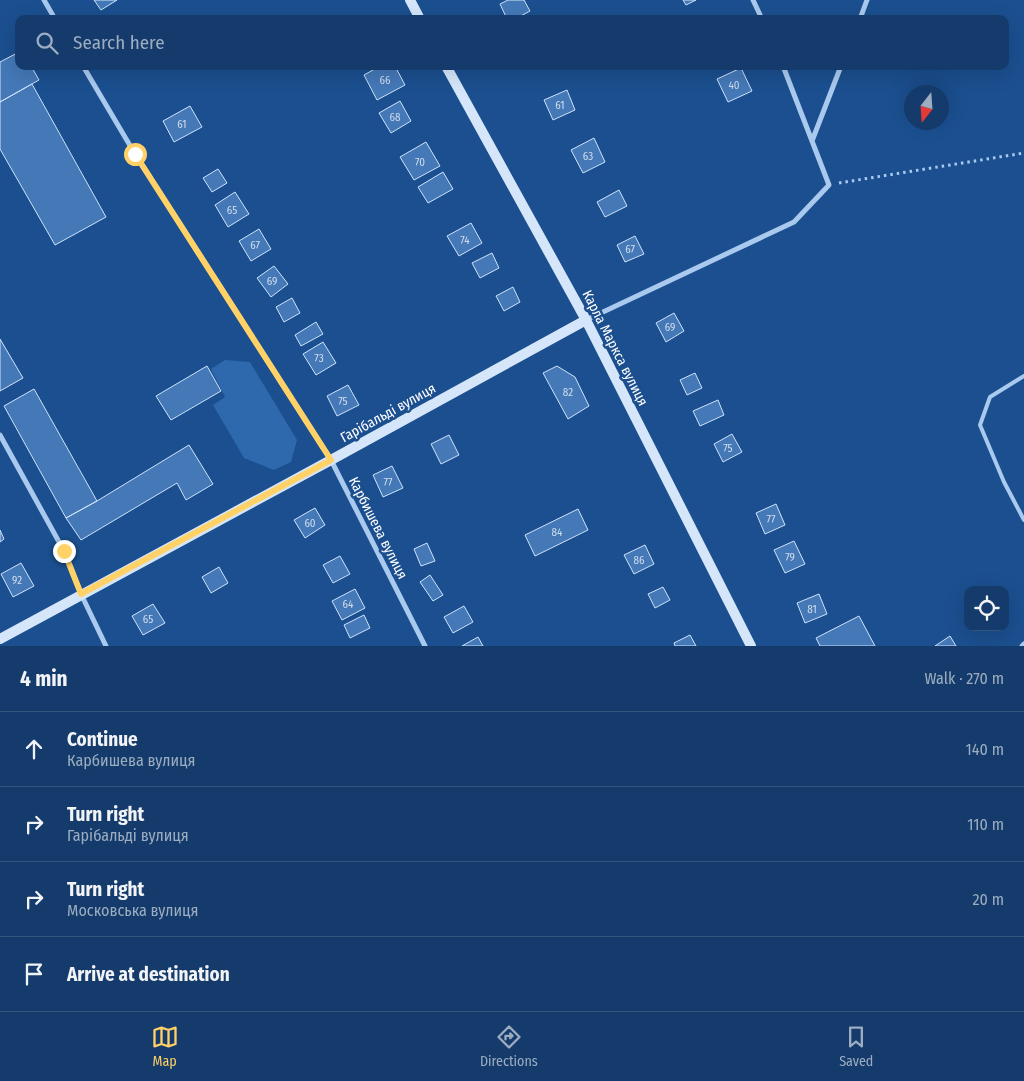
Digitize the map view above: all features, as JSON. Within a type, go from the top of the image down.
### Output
[{"type":"street","points":[[44,0],[53,15]]},
{"type":"street","points":[[410,0],[418,15]]},
{"type":"street","points":[[753,0],[760,15]]},
{"type":"street","points":[[861,15],[867,0]]},
{"type":"street","name":"Карбишева вулиця","points":[[85,70],[135,154],[331,460],[425,646]]},
{"type":"street","name":"Карла Маркса вулиця","points":[[448,70],[586,320],[750,646]]},
{"type":"street","points":[[785,70],[829,185]]},
{"type":"street","points":[[812,141],[839,70]]},
{"type":"street","name":"Гарібальді вулиця","points":[[0,639],[586,320],[794,222],[829,185]]},
{"type":"street","points":[[0,435],[64,551],[81,594],[106,646]]},
{"type":"lane","points":[[1024,376],[990,398],[980,425],[1004,482],[1024,520]]},
{"type":"path","points":[[829,185],[1024,154]]},
{"type":"shaded area","points":[[225,360],[250,362],[297,440],[291,462],[274,470],[244,458],[213,405],[225,397],[211,369]]},
{"type":"building","points":[[94,0],[117,0],[101,10]]},
{"type":"building","points":[[508,0],[524,0],[530,11],[522,15],[505,15],[500,4]]},
{"type":"building","points":[[683,0],[696,0],[686,5]]},
{"type":"building","points":[[15,54],[15,70],[33,70],[39,80],[0,102],[0,62]]},
{"type":"building","points":[[373,70],[397,70],[405,85],[377,100],[364,75]]},
{"type":"building","points":[[737,70],[742,70],[752,91],[728,102],[717,79]]},
{"type":"building","points":[[32,84],[106,217],[55,245],[0,149],[0,102]]},
{"type":"building","points":[[567,90],[575,110],[553,120],[544,100]]},
{"type":"building","points":[[400,101],[411,121],[391,133],[379,113]]},
{"type":"building","points":[[190,106],[202,127],[174,142],[163,121]]},
{"type":"building","points":[[594,138],[605,162],[583,173],[571,150]]},
{"type":"building","points":[[426,142],[440,166],[414,180],[400,157]]},
{"type":"building","points":[[218,169],[227,183],[212,192],[203,178]]},
{"type":"building","points":[[443,172],[453,189],[428,203],[418,187]]},
{"type":"building","points":[[619,190],[627,206],[605,217],[597,202]]},
{"type":"building","points":[[235,192],[249,214],[228,227],[215,205]]},
{"type":"building","points":[[471,223],[482,243],[459,256],[447,236]]},
{"type":"building","points":[[259,229],[271,249],[251,261],[239,241]]},
{"type":"building","points":[[635,236],[644,254],[625,262],[617,245]]},
{"type":"building","points":[[492,253],[499,268],[480,278],[472,263]]},
{"type":"building","points":[[274,266],[288,284],[271,297],[257,278]]},
{"type":"building","points":[[513,287],[520,302],[504,311],[496,296]]},
{"type":"building","points":[[292,298],[300,313],[284,322],[276,307]]},
{"type":"building","points":[[674,313],[684,331],[666,342],[656,323]]},
{"type":"building","points":[[316,322],[323,334],[301,346],[295,335]]},
{"type":"building","points":[[0,339],[23,378],[0,391]]},
{"type":"building","points":[[323,342],[336,363],[316,375],[303,354]]},
{"type":"building","points":[[207,366],[221,391],[171,420],[156,396]]},
{"type":"building","points":[[557,366],[575,377],[589,406],[568,419],[543,373]]},
{"type":"building","points":[[695,373],[702,388],[687,395],[680,380]]},
{"type":"building","points":[[348,385],[359,405],[337,416],[327,396]]},
{"type":"building","points":[[34,389],[97,501],[66,518],[4,406]]},
{"type":"building","points":[[718,400],[724,415],[700,426],[693,411]]},
{"type":"building","points":[[732,434],[742,452],[723,462],[714,444]]},
{"type":"building","points":[[449,435],[459,455],[441,464],[431,444]]},
{"type":"building","points":[[189,445],[213,484],[186,500],[177,483],[81,540],[66,518]]},
{"type":"building","points":[[392,466],[403,488],[383,497],[373,475]]},
{"type":"building","points":[[776,504],[785,525],[765,534],[756,513]]},
{"type":"building","points":[[315,508],[325,525],[305,538],[294,520]]},
{"type":"building","points":[[578,509],[588,530],[535,556],[525,535]]},
{"type":"building","points":[[0,530],[4,539],[0,542]]},
{"type":"building","points":[[794,541],[805,564],[785,573],[774,550]]},
{"type":"building","points":[[427,543],[435,561],[421,566],[414,549]]},
{"type":"building","points":[[645,545],[654,564],[634,574],[624,555]]},
{"type":"building","points":[[340,556],[350,574],[333,583],[323,565]]},
{"type":"building","points":[[21,563],[34,586],[13,597],[1,574]]},
{"type":"building","points":[[219,567],[228,583],[211,593],[202,577]]},
{"type":"building","points":[[430,575],[443,595],[433,601],[420,582]]},
{"type":"building","points":[[663,587],[670,600],[655,608],[648,594]]},
{"type":"building","points":[[355,589],[365,608],[342,620],[332,601]]},
{"type":"building","points":[[819,594],[827,614],[805,623],[797,603]]},
{"type":"building","points":[[153,604],[165,623],[143,635],[132,616]]},
{"type":"building","points":[[464,606],[473,622],[453,633],[444,617]]},
{"type":"building","points":[[364,615],[370,628],[350,638],[344,625]]},
{"type":"building","points":[[859,616],[875,646],[820,646],[816,638]]},
{"type":"building","points":[[690,635],[696,646],[675,646],[674,643]]},
{"type":"building","points":[[950,636],[956,646],[935,646]]},
{"type":"building","points":[[478,637],[483,646],[462,646]]},
{"type":"route","points":[[64,551],[81,594],[331,460],[135,154]]}]
